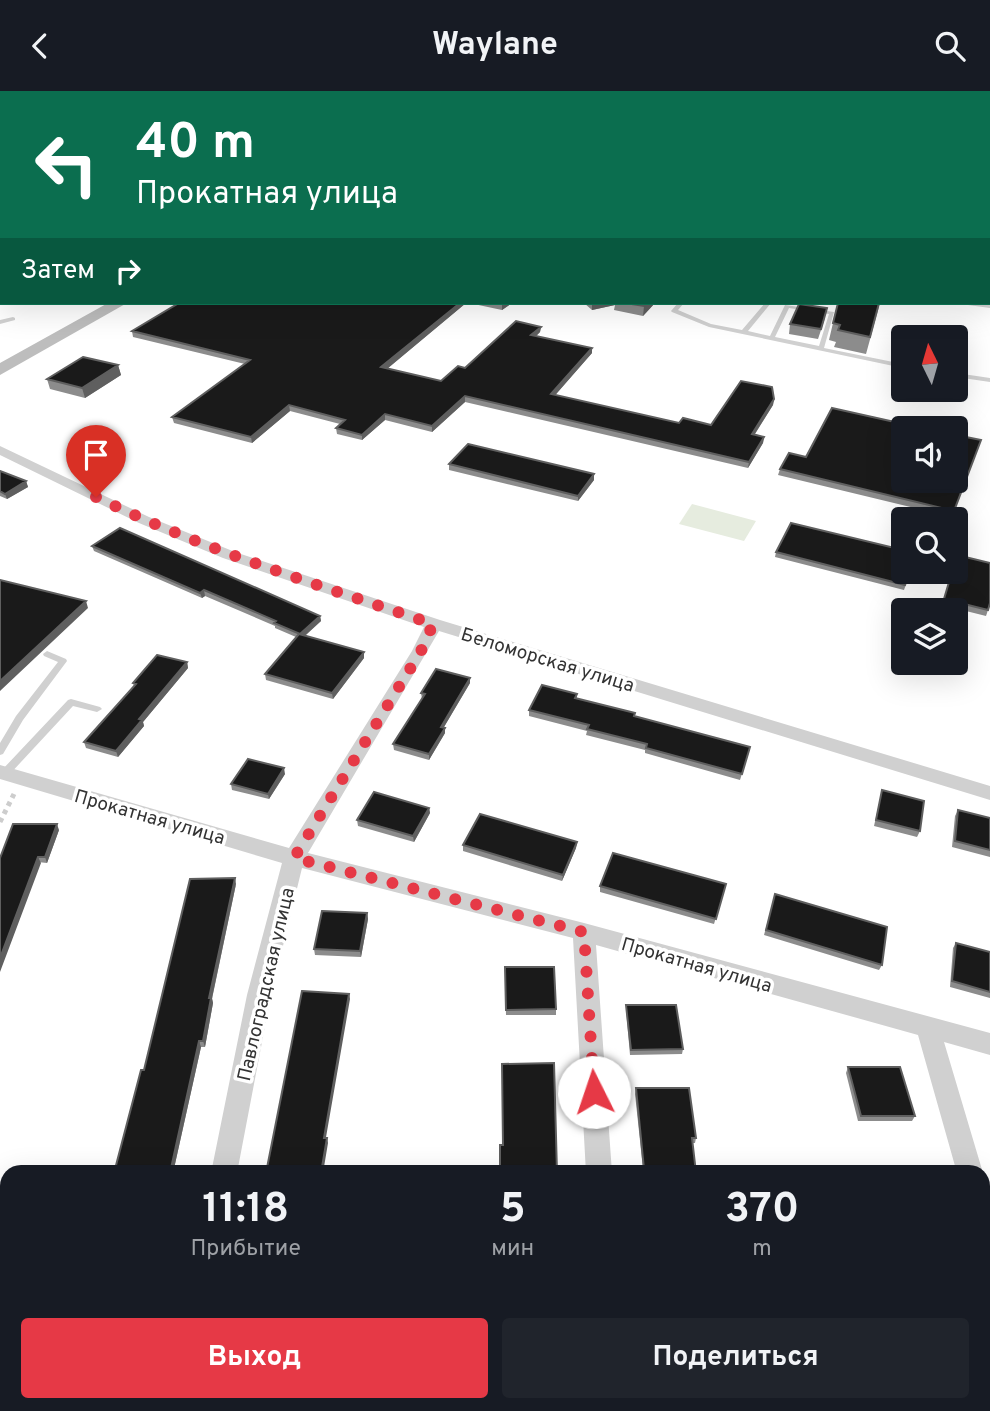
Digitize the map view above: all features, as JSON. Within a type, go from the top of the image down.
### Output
[{"type":"street","points":[[0,370],[115,305]]},
{"type":"street","name":"Беломорская улица","points":[[0,450],[144,520],[217,550],[433,624],[990,793]]},
{"type":"street","name":"Павлоградская улица","points":[[226,1165],[259,995],[294,858],[421,651],[433,624]]},
{"type":"street","name":"Прокатная улица","points":[[7,769],[294,858],[584,932],[990,1044]]},
{"type":"street","points":[[584,932],[599,1165]]},
{"type":"street","points":[[928,1028],[968,1165]]},
{"type":"lane","points":[[679,305],[674,311],[709,325],[891,364]]},
{"type":"lane","points":[[744,332],[766,305]]},
{"type":"lane","points":[[772,338],[787,306],[832,313],[821,349]]},
{"type":"lane","points":[[0,323],[13,319]]},
{"type":"lane","points":[[968,377],[990,380]]},
{"type":"lane","points":[[7,769],[19,718],[63,661],[47,654]]},
{"type":"lane","points":[[7,769],[71,702],[97,709]]},
{"type":"path","points":[[0,822],[7,769]]},
{"type":"shaded area","points":[[692,504],[756,521],[744,541],[679,524]]},
{"type":"building","points":[[176,305],[458,305],[381,367],[441,381],[458,366],[465,368],[516,321],[541,327],[531,335],[592,348],[551,394],[679,423],[683,418],[711,425],[741,381],[772,387],[774,399],[752,434],[764,437],[749,462],[465,396],[432,426],[385,414],[362,435],[336,428],[345,420],[289,405],[251,437],[172,417],[250,360],[132,331]]},
{"type":"building","points":[[799,305],[827,308],[821,329],[790,324]]},
{"type":"building","points":[[838,305],[878,305],[870,337],[838,330],[840,325],[833,323]]},
{"type":"building","points":[[83,357],[118,365],[82,388],[47,379]]},
{"type":"building","points":[[832,408],[891,421],[891,493],[961,493],[956,507],[937,507],[780,469],[789,453],[806,457]]},
{"type":"building","points":[[968,437],[981,440],[968,474]]},
{"type":"building","points":[[468,444],[594,474],[578,496],[449,464]]},
{"type":"building","points":[[0,471],[26,481],[5,494],[0,491]]},
{"type":"building","points":[[791,523],[891,547],[891,581],[776,552]]},
{"type":"building","points":[[120,528],[320,616],[300,634],[204,590],[200,593],[92,546]]},
{"type":"building","points":[[968,558],[990,563],[988,610],[968,605],[968,598],[944,598],[948,584],[968,584]]},
{"type":"building","points":[[0,580],[86,601],[0,681]]},
{"type":"building","points":[[299,634],[364,652],[332,693],[265,674]]},
{"type":"building","points":[[157,655],[187,662],[116,751],[84,742],[136,684],[133,683]]},
{"type":"building","points":[[436,669],[470,678],[441,727],[445,728],[429,754],[393,744],[425,694],[421,693]]},
{"type":"building","points":[[542,685],[577,694],[575,698],[635,713],[634,716],[750,747],[742,774],[646,748],[647,744],[587,729],[589,725],[529,710]]},
{"type":"building","points":[[248,759],[284,768],[268,794],[231,784]]},
{"type":"building","points":[[882,790],[924,801],[920,831],[876,820]]},
{"type":"building","points":[[374,792],[429,808],[413,836],[357,820]]},
{"type":"building","points":[[958,810],[990,818],[990,850],[955,841]]},
{"type":"building","points":[[480,814],[577,842],[563,875],[463,845]]},
{"type":"building","points":[[13,824],[57,824],[45,857],[38,857],[0,958],[0,858]]},
{"type":"building","points":[[613,853],[726,884],[716,919],[600,886]]},
{"type":"building","points":[[235,878],[209,998],[203,1041],[199,1041],[172,1165],[116,1165],[141,1070],[144,1070],[190,879]]},
{"type":"building","points":[[775,894],[887,927],[882,965],[766,930]]},
{"type":"building","points":[[322,911],[367,913],[360,951],[314,949]]},
{"type":"building","points":[[956,943],[990,952],[990,992],[952,981]]},
{"type":"building","points":[[505,967],[554,967],[556,1009],[506,1010]]},
{"type":"building","points":[[302,991],[349,994],[324,1138],[327,1138],[322,1165],[268,1165]]},
{"type":"building","points":[[626,1005],[676,1005],[683,1049],[631,1050]]},
{"type":"building","points":[[554,1063],[557,1165],[500,1165],[500,1145],[503,1145],[502,1064]]},
{"type":"building","points":[[848,1067],[900,1067],[915,1116],[861,1116]]},
{"type":"building","points":[[636,1088],[689,1088],[696,1138],[692,1138],[695,1165],[644,1165]]},
{"type":"route","points":[[96,497],[229,555],[433,624],[421,651],[294,858],[584,932],[594,1092]]}]
